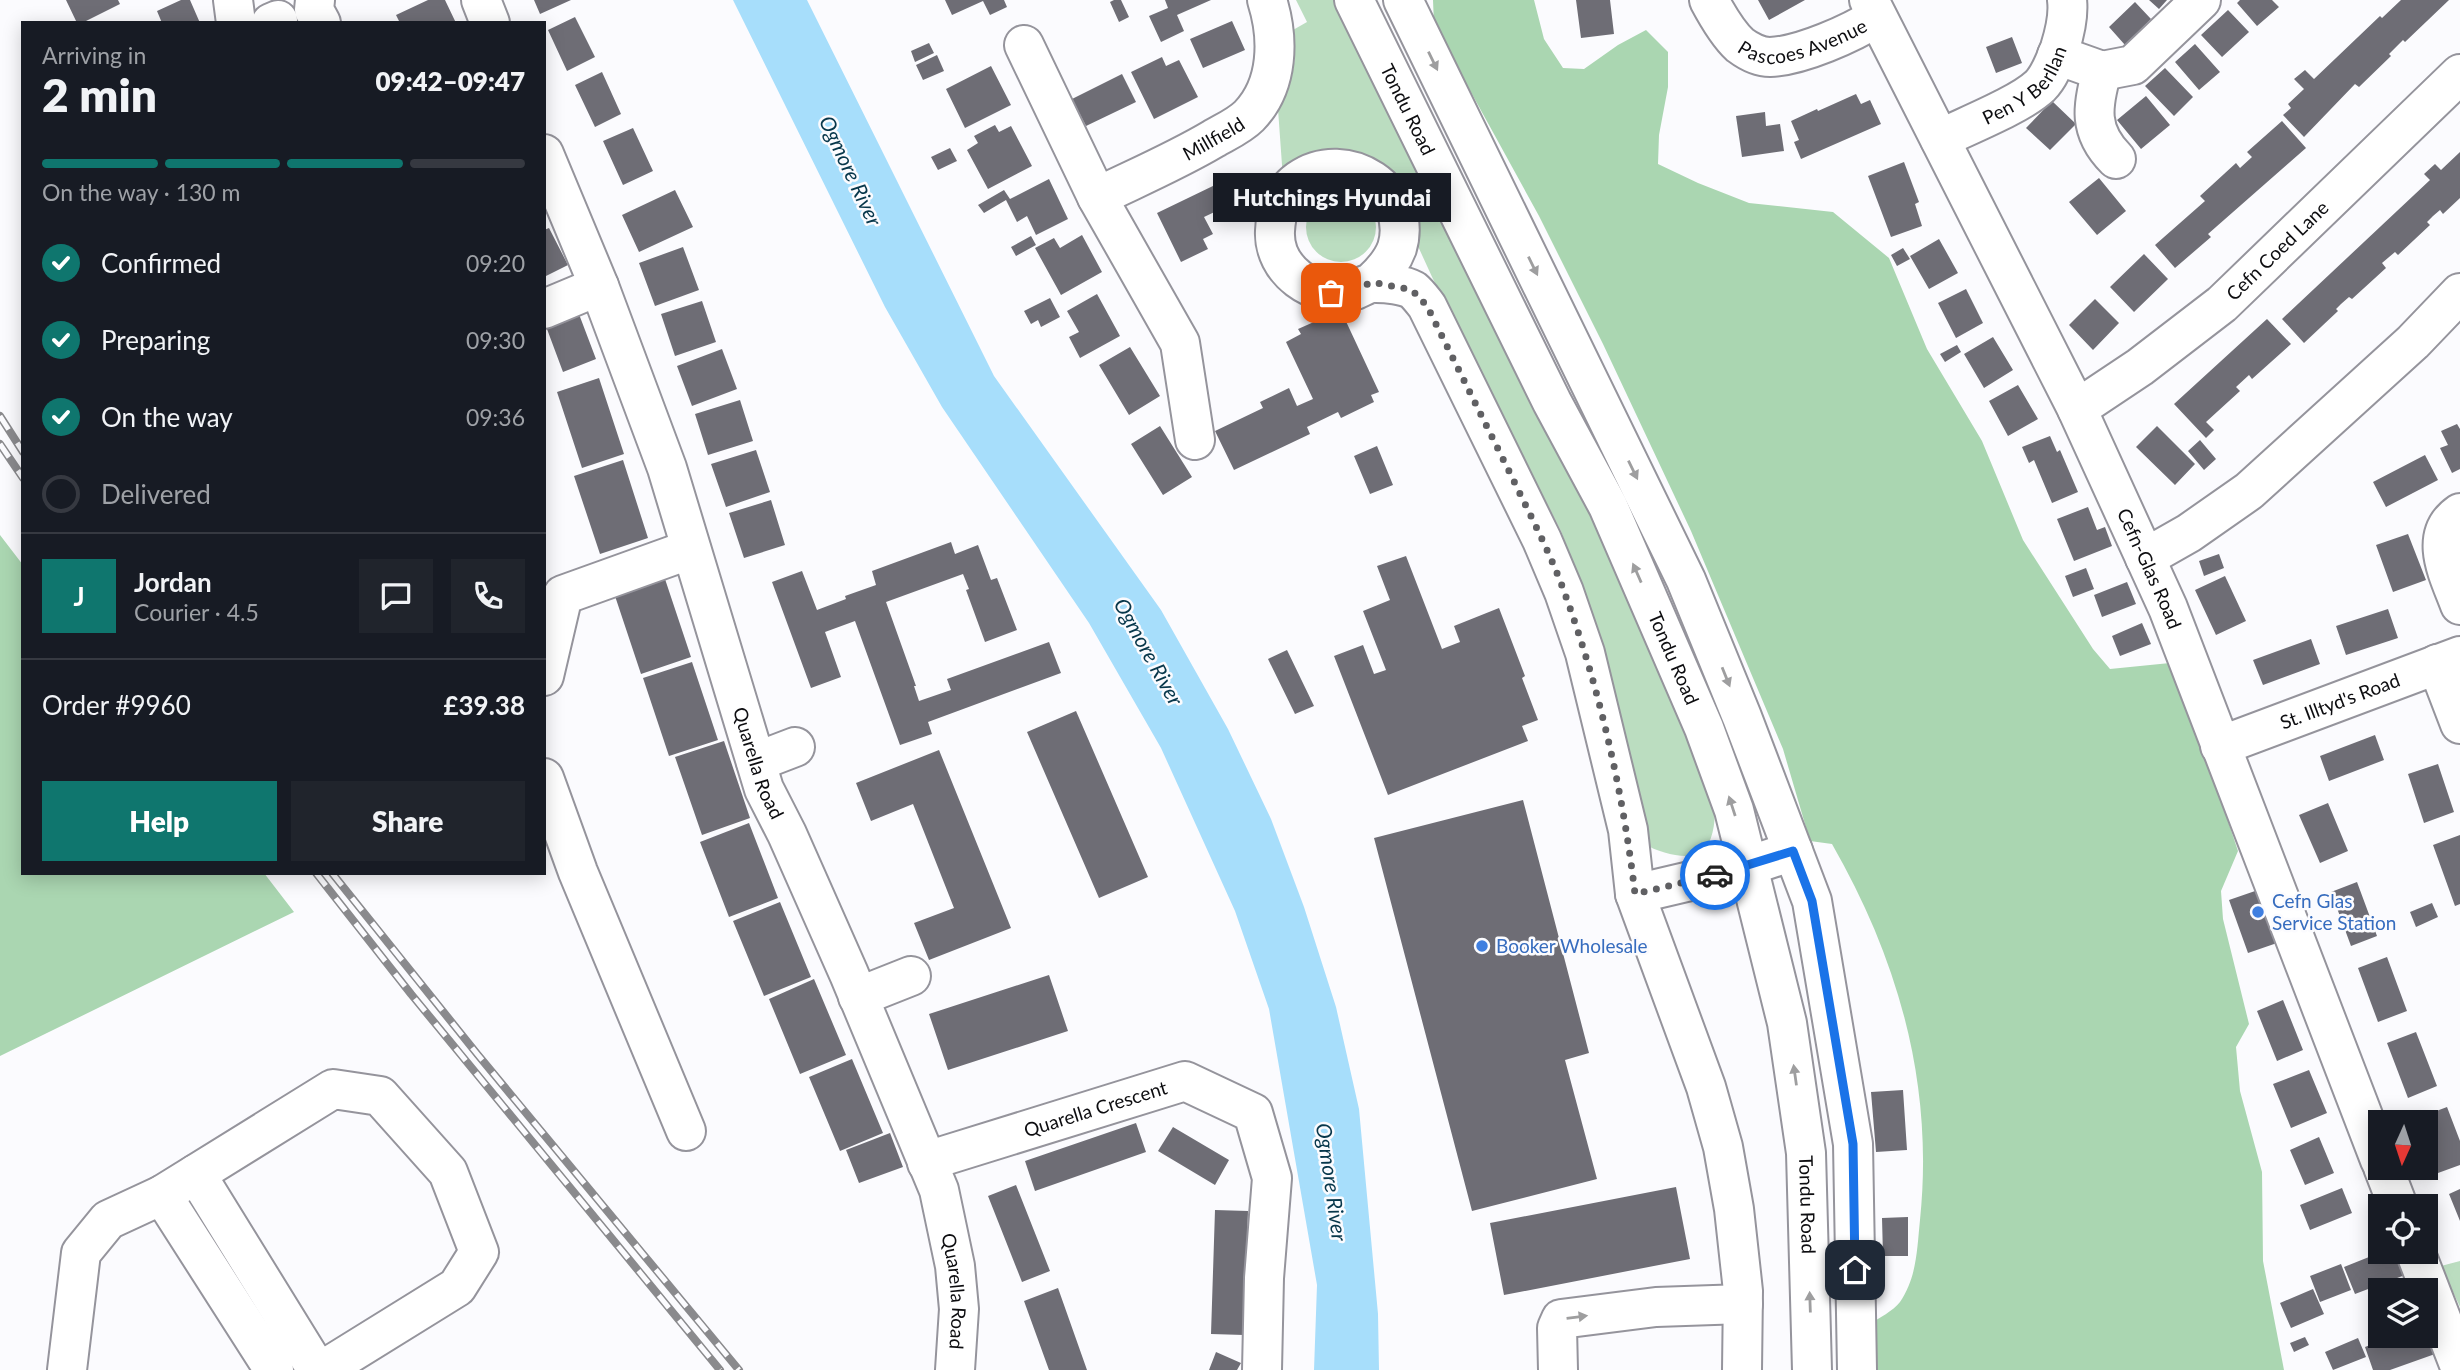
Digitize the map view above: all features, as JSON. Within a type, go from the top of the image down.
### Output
[{"type":"street","points":[[233,0],[236,21]]},
{"type":"street","points":[[315,0],[314,10],[320,21]]},
{"type":"street","points":[[481,0],[489,21]]},
{"type":"street","name":"Tondu Road","points":[[1354,0],[1552,402],[1608,506],[1704,728],[1734,810],[1787,1023],[1806,1153],[1812,1370]]},
{"type":"street","points":[[1403,0],[1686,580],[1812,901],[1853,1144],[1857,1370]]},
{"type":"street","name":"Pascoes Avenue","points":[[1709,0],[1740,45],[1758,55],[1771,57],[1853,32],[1873,8]]},
{"type":"street","name":"Pen Y Berllan","points":[[1940,139],[2027,96],[2041,85],[2051,71],[2064,36],[2067,0]]},
{"type":"street","points":[[2057,55],[2102,71],[2133,65],[2201,0]]},
{"type":"street","name":"Cefn-Glas Road","points":[[1873,8],[2077,409],[2168,608],[2368,1129]]},
{"type":"street","name":"Millfield","points":[[1097,197],[1188,154],[1240,124],[1250,115],[1269,82],[1274,63],[1270,17]]},
{"type":"street","points":[[1024,45],[1097,197],[1180,344],[1195,440]]},
{"type":"street","points":[[2102,71],[2096,90],[2095,128],[2103,146],[2116,159]]},
{"type":"street","name":"Cefn Coed Lane","points":[[2077,409],[2140,367],[2222,304],[2460,74]]},
{"type":"street","name":"Quarella Road","points":[[546,158],[599,286],[667,468],[764,789],[787,834],[939,1190],[955,1266],[959,1309],[955,1370]]},
{"type":"street","points":[[1372,282],[1412,290],[1427,306],[1547,550],[1585,653],[1628,830],[1635,894],[1706,1087],[1723,1147],[1734,1209],[1743,1304],[1742,1370]]},
{"type":"street","points":[[546,308],[599,286]]},
{"type":"street","points":[[2145,558],[2189,533],[2249,491],[2413,342],[2460,293]]},
{"type":"street","points":[[2460,513],[2447,525],[2441,538],[2443,557],[2460,605]]},
{"type":"street","points":[[546,667],[563,595],[691,549]]},
{"type":"street","points":[[2448,660],[2460,724]]},
{"type":"street","name":"St. Illtyd's Road","points":[[2220,746],[2448,660]]},
{"type":"street","points":[[756,762],[795,747]]},
{"type":"street","points":[[546,783],[583,884],[686,1131]]},
{"type":"street","points":[[1635,894],[1747,866],[1793,851]]},
{"type":"street","points":[[858,997],[911,976]]},
{"type":"street","name":"Quarella Crescent","points":[[928,1163],[1185,1081],[1253,1113],[1272,1178],[1264,1278],[1262,1370]]},
{"type":"street","points":[[67,1370],[81,1253],[108,1220],[162,1195],[333,1089],[380,1096],[448,1172],[479,1252],[457,1287],[323,1370]]},
{"type":"street","points":[[196,1174],[317,1370]]},
{"type":"street","points":[[162,1195],[274,1370]]},
{"type":"street","points":[[2420,1264],[2460,1367]]},
{"type":"street","points":[[1558,1370],[1557,1328],[1561,1319],[1656,1307],[1743,1304]]},
{"type":"green space","points":[[1296,0],[1336,0],[1592,515],[1681,704],[1715,806],[1712,832],[1701,856],[1674,855],[1648,846],[1593,620],[1561,531],[1433,279],[1395,196],[1283,179],[1278,109],[1292,76],[1295,58],[1293,30],[1307,22]]},
{"type":"green space","points":[[1433,0],[1534,0],[1544,39],[1563,68],[1584,69],[1618,45],[1646,30],[1668,52],[1668,87],[1659,135],[1658,164],[1749,203],[1833,212],[1889,258],[1927,349],[1982,441],[2023,540],[2093,649],[2110,669],[2170,663],[2182,683],[2238,851],[2221,891],[2223,919],[2249,1024],[2236,1047],[2240,1091],[2262,1172],[2263,1261],[2284,1370],[1872,1370],[1870,1324],[1900,1302],[1913,1273],[1923,1170],[1922,1121],[1916,1073],[1893,979],[1856,888],[1832,844],[1810,841],[1783,749],[1691,531],[1539,216],[1434,25]]},
{"type":"green space","points":[[1348,192],[1361,198],[1370,207],[1374,213],[1374,241],[1366,252],[1355,260],[1334,262],[1316,252],[1308,241],[1306,220],[1316,202],[1327,194]]},
{"type":"green space","points":[[0,535],[21,562],[21,875],[266,875],[294,912],[0,1056]]},
{"type":"green space","points":[[2460,1261],[2460,1307],[2441,1266]]},
{"type":"water","name":"Ogmore River","points":[[733,0],[807,0],[994,376],[1161,610],[1228,729],[1271,819],[1304,907],[1336,1007],[1359,1109],[1378,1314],[1379,1370],[1314,1370],[1317,1285],[1269,1009],[1235,911],[1161,748],[1089,623],[942,407],[885,307]]},
{"type":"building","points":[[66,0],[118,0],[120,4],[86,21],[76,21]]},
{"type":"building","points":[[181,0],[190,0],[199,21],[161,21],[157,11]]},
{"type":"building","points":[[428,0],[445,0],[455,21],[399,21],[396,15]]},
{"type":"building","points":[[534,0],[571,0],[540,14]]},
{"type":"building","points":[[945,0],[1004,0],[1007,7],[990,15],[983,1],[952,15]]},
{"type":"building","points":[[1121,0],[1129,17],[1119,22],[1110,2]]},
{"type":"building","points":[[1165,0],[1211,0],[1177,15],[1184,31],[1161,42],[1149,16],[1168,8]]},
{"type":"building","points":[[1576,0],[1610,0],[1614,34],[1581,38]]},
{"type":"building","points":[[1758,0],[1805,0],[1769,20]]},
{"type":"building","points":[[2149,0],[2167,0],[2159,9]]},
{"type":"building","points":[[2240,0],[2272,0],[2279,7],[2257,26],[2237,3]]},
{"type":"building","points":[[2401,0],[2449,0],[2405,42],[2403,40],[2389,54],[2391,56],[2359,87],[2355,84],[2304,137],[2283,115],[2291,108],[2288,104],[2304,89],[2294,79],[2305,70],[2314,79],[2380,16],[2382,18]]},
{"type":"building","points":[[2135,2],[2151,19],[2125,45],[2109,27]]},
{"type":"building","points":[[2228,10],[2249,32],[2222,57],[2201,35]]},
{"type":"building","points":[[575,17],[595,57],[567,71],[548,30]]},
{"type":"building","points":[[1232,21],[1245,50],[1203,68],[1190,39]]},
{"type":"building","points":[[2012,37],[2022,63],[1996,73],[1986,47]]},
{"type":"building","points":[[929,43],[934,53],[915,62],[911,51]]},
{"type":"building","points":[[2195,44],[2220,72],[2199,90],[2175,62]]},
{"type":"building","points":[[937,55],[944,71],[923,80],[916,65]]},
{"type":"building","points":[[1162,57],[1166,66],[1179,60],[1198,97],[1154,119],[1131,72]]},
{"type":"building","points":[[991,66],[1011,105],[965,128],[946,89]]},
{"type":"building","points":[[2165,68],[2193,97],[2174,116],[2145,86]]},
{"type":"building","points":[[602,72],[621,114],[595,127],[575,85]]},
{"type":"building","points":[[1122,74],[1136,102],[1086,126],[1072,99]]},
{"type":"building","points":[[1856,94],[1861,104],[1870,100],[1881,124],[1801,159],[1794,142],[1799,140],[1791,121]]},
{"type":"building","points":[[2146,96],[2170,125],[2141,149],[2117,120]]},
{"type":"building","points":[[2052,101],[2076,124],[2050,150],[2026,128]]},
{"type":"building","points":[[1765,112],[1766,126],[1780,124],[1784,151],[1742,157],[1736,116]]},
{"type":"building","points":[[2282,121],[2306,148],[2208,234],[2211,237],[2175,268],[2155,245],[2205,201],[2200,196],[2236,163],[2240,168],[2252,157],[2247,152]]},
{"type":"building","points":[[995,125],[999,132],[1011,126],[1032,166],[988,189],[967,150],[978,143],[974,136]]},
{"type":"building","points":[[633,128],[653,171],[623,185],[603,141]]},
{"type":"building","points":[[950,148],[957,161],[938,170],[931,157]]},
{"type":"building","points":[[2460,152],[2460,198],[2443,214],[2440,210],[2433,216],[2427,222],[2430,225],[2398,255],[2395,252],[2382,263],[2386,268],[2352,299],[2349,297],[2341,304],[2336,309],[2338,311],[2304,343],[2282,319],[2430,180],[2424,174],[2435,164],[2441,170]]},
{"type":"building","points":[[1904,162],[1919,202],[1915,204],[1922,226],[1891,237],[1868,176]]},
{"type":"building","points":[[2099,178],[2126,211],[2097,235],[2069,202]]},
{"type":"building","points":[[1049,179],[1068,219],[1036,235],[1027,216],[1017,222],[1006,200],[984,213],[978,205],[1004,190],[1010,199]]},
{"type":"building","points":[[1215,185],[1225,207],[1204,217],[1213,234],[1203,239],[1208,249],[1181,262],[1157,213]]},
{"type":"building","points":[[675,190],[693,227],[639,252],[622,215]]},
{"type":"building","points":[[549,228],[568,265],[546,276],[546,229]]},
{"type":"building","points":[[1082,235],[1102,272],[1061,295],[1035,248],[1054,238],[1060,248]]},
{"type":"building","points":[[1031,236],[1036,245],[1016,256],[1011,247]]},
{"type":"building","points":[[1939,239],[1958,273],[1929,289],[1910,256]]},
{"type":"building","points":[[683,247],[699,290],[655,306],[639,263]]},
{"type":"building","points":[[1903,248],[1910,259],[1897,266],[1891,255]]},
{"type":"building","points":[[2144,254],[2168,279],[2134,312],[2110,287]]},
{"type":"building","points":[[1966,289],[1983,323],[1956,338],[1938,303]]},
{"type":"building","points":[[1097,294],[1120,336],[1080,358],[1069,337],[1079,332],[1067,311]]},
{"type":"building","points":[[1050,298],[1060,317],[1041,327],[1038,320],[1031,324],[1024,311]]},
{"type":"building","points":[[2095,299],[2119,323],[2093,350],[2069,325]]},
{"type":"building","points":[[574,301],[596,359],[563,372],[546,320]]},
{"type":"building","points":[[702,301],[716,342],[675,356],[661,314]]},
{"type":"building","points":[[1332,314],[1334,319],[1343,315],[1379,392],[1371,395],[1374,402],[1341,418],[1338,412],[1307,427],[1310,434],[1234,470],[1215,431],[1263,408],[1260,402],[1289,388],[1297,406],[1313,399],[1286,342],[1301,334],[1298,329]]},
{"type":"building","points":[[2267,319],[2291,344],[2252,379],[2249,375],[2236,387],[2240,391],[2206,422],[2214,430],[2206,438],[2174,404]]},
{"type":"building","points":[[1993,337],[2013,370],[1984,388],[1964,354]]},
{"type":"building","points":[[1957,345],[1961,352],[1945,362],[1940,354]]},
{"type":"building","points":[[1130,347],[1160,396],[1129,415],[1099,365]]},
{"type":"building","points":[[722,349],[737,389],[692,406],[677,366]]},
{"type":"building","points":[[599,378],[624,454],[582,468],[557,392]]},
{"type":"building","points":[[2018,385],[2038,419],[2008,436],[1989,401]]},
{"type":"building","points":[[740,400],[753,441],[708,455],[695,414]]},
{"type":"building","points":[[2457,424],[2460,429],[2460,469],[2452,473],[2440,448],[2448,445],[2441,431]]},
{"type":"building","points":[[1160,426],[1192,477],[1163,495],[1131,444]]},
{"type":"building","points":[[2157,426],[2195,464],[2175,485],[2136,447]]},
{"type":"building","points":[[2050,436],[2057,452],[2060,450],[2078,492],[2052,503],[2034,460],[2029,463],[2022,447]]},
{"type":"building","points":[[2200,440],[2216,459],[2204,470],[2188,451]]},
{"type":"building","points":[[1377,446],[1393,485],[1370,494],[1354,456]]},
{"type":"building","points":[[756,450],[770,492],[726,507],[711,464]]},
{"type":"building","points":[[2425,455],[2438,480],[2386,507],[2373,482]]},
{"type":"building","points":[[623,460],[648,538],[600,554],[574,476]]},
{"type":"building","points":[[771,500],[785,545],[744,558],[729,513]]},
{"type":"building","points":[[2088,507],[2097,530],[2105,527],[2112,546],[2074,561],[2057,519]]},
{"type":"building","points":[[2408,534],[2426,580],[2393,592],[2376,545]]},
{"type":"building","points":[[951,542],[955,554],[978,545],[991,580],[997,578],[1017,630],[985,642],[963,574],[886,602],[919,701],[951,690],[947,679],[1049,642],[1061,673],[928,722],[932,734],[900,745],[855,621],[825,632],[841,677],[811,688],[772,582],[802,571],[817,610],[876,585],[872,571]]},
{"type":"building","points":[[2219,554],[2224,568],[2204,576],[2199,561]]},
{"type":"building","points":[[1406,556],[1442,649],[1460,642],[1454,626],[1499,608],[1525,676],[1522,678],[1538,720],[1522,726],[1528,741],[1388,795],[1334,656],[1363,645],[1374,674],[1386,670],[1363,611],[1390,600],[1377,566]]},
{"type":"building","points":[[2086,568],[2094,589],[2073,597],[2065,576]]},
{"type":"building","points":[[2225,576],[2246,621],[2216,635],[2195,590]]},
{"type":"building","points":[[665,579],[691,657],[641,674],[615,596]]},
{"type":"building","points":[[2127,582],[2136,604],[2102,617],[2094,595]]},
{"type":"building","points":[[2388,609],[2398,638],[2346,655],[2336,626]]},
{"type":"building","points":[[2142,623],[2151,644],[2120,656],[2112,636]]},
{"type":"building","points":[[2311,639],[2320,664],[2263,685],[2253,660]]},
{"type":"building","points":[[1287,650],[1314,706],[1295,714],[1268,659]]},
{"type":"building","points":[[692,662],[718,740],[669,756],[643,678]]},
{"type":"building","points":[[1076,711],[1148,877],[1099,898],[1027,732]]},
{"type":"building","points":[[2375,735],[2384,760],[2329,781],[2320,756]]},
{"type":"building","points":[[724,741],[750,818],[702,835],[675,757]]},
{"type":"building","points":[[939,750],[1011,928],[929,960],[914,923],[954,908],[913,804],[871,821],[856,783]]},
{"type":"building","points":[[2438,764],[2454,812],[2424,823],[2408,774]]},
{"type":"building","name":"Booker Wholesale","points":[[1523,800],[1589,1053],[1565,1060],[1597,1179],[1472,1211],[1374,838]]},
{"type":"building","points":[[2328,803],[2348,851],[2320,863],[2299,815]]},
{"type":"building","points":[[749,823],[778,898],[729,917],[700,842]]},
{"type":"building","points":[[2460,835],[2460,904],[2455,906],[2433,845]]},
{"type":"building","points":[[2357,882],[2377,936],[2351,946],[2331,892]]},
{"type":"building","points":[[2258,890],[2277,943],[2248,953],[2229,900]]},
{"type":"building","points":[[780,902],[811,977],[764,996],[733,921]]},
{"type":"building","points":[[2432,903],[2438,917],[2416,927],[2410,912]]},
{"type":"building","points":[[2387,957],[2407,1011],[2378,1022],[2358,968]]},
{"type":"building","points":[[1049,975],[1068,1031],[948,1070],[929,1014]]},
{"type":"building","points":[[814,979],[846,1055],[800,1074],[769,999]]},
{"type":"building","points":[[2283,1000],[2303,1050],[2277,1061],[2257,1011]]},
{"type":"building","points":[[2416,1032],[2437,1086],[2408,1098],[2387,1043]]},
{"type":"building","points":[[852,1059],[883,1133],[840,1151],[809,1077]]},
{"type":"building","points":[[2309,1070],[2327,1113],[2291,1128],[2273,1084]]},
{"type":"building","points":[[1903,1090],[1907,1150],[1876,1152],[1871,1092]]},
{"type":"building","points":[[2447,1107],[2460,1141],[2460,1165],[2438,1173],[2438,1110]]},
{"type":"building","points":[[1136,1123],[1146,1152],[1035,1191],[1025,1161]]},
{"type":"building","points":[[1173,1127],[1229,1160],[1215,1185],[1158,1151]]},
{"type":"building","points":[[890,1133],[903,1167],[859,1183],[846,1150]]},
{"type":"building","points":[[2319,1137],[2334,1173],[2305,1185],[2290,1150]]},
{"type":"building","points":[[1016,1185],[1050,1271],[1022,1282],[988,1196]]},
{"type":"building","points":[[1676,1187],[1690,1259],[1504,1295],[1490,1223]]},
{"type":"building","points":[[2342,1188],[2352,1213],[2310,1230],[2300,1205]]},
{"type":"building","points":[[2460,1189],[2460,1221],[2449,1194]]},
{"type":"building","points":[[1215,1210],[1248,1211],[1244,1335],[1211,1334]]},
{"type":"building","points":[[1908,1217],[1908,1256],[1883,1256],[1882,1218]]},
{"type":"building","points":[[2368,1257],[2368,1264],[2401,1264],[2405,1275],[2397,1278],[2368,1278],[2368,1289],[2355,1294],[2344,1267]]},
{"type":"building","points":[[2341,1264],[2351,1290],[2320,1302],[2310,1276]]},
{"type":"building","points":[[1058,1288],[1087,1370],[1049,1370],[1024,1301]]},
{"type":"building","points":[[2313,1289],[2324,1314],[2291,1328],[2280,1303]]},
{"type":"building","points":[[2305,1337],[2309,1345],[2294,1352],[2290,1343]]},
{"type":"building","points":[[2358,1338],[2366,1357],[2333,1370],[2325,1352]]},
{"type":"building","points":[[2365,1347],[2433,1348],[2435,1354],[2390,1370],[2373,1370]]},
{"type":"building","points":[[1216,1352],[1241,1363],[1237,1370],[1209,1370]]},
{"type":"railway","points":[[0,416],[21,449]]},
{"type":"railway","points":[[0,444],[21,475]]},
{"type":"railway","points":[[318,875],[411,994],[720,1370]]},
{"type":"railway","points":[[334,875],[478,1055],[739,1370]]},
{"type":"way so far","points":[[1331,293],[1353,291],[1372,282],[1395,285],[1412,290],[1427,306],[1542,540],[1564,592],[1600,706],[1628,830],[1635,894],[1715,875]]},
{"type":"place","name":"Hutchings Hyundai","points":[[1331,293]]},
{"type":"place","name":"Cefn Glas Service Station","points":[[2258,912]]},
{"type":"place","name":"Booker Wholesale","points":[[1482,946]]},
{"type":"route","points":[[1715,875],[1793,851],[1812,901],[1853,1144],[1855,1270]]}]
